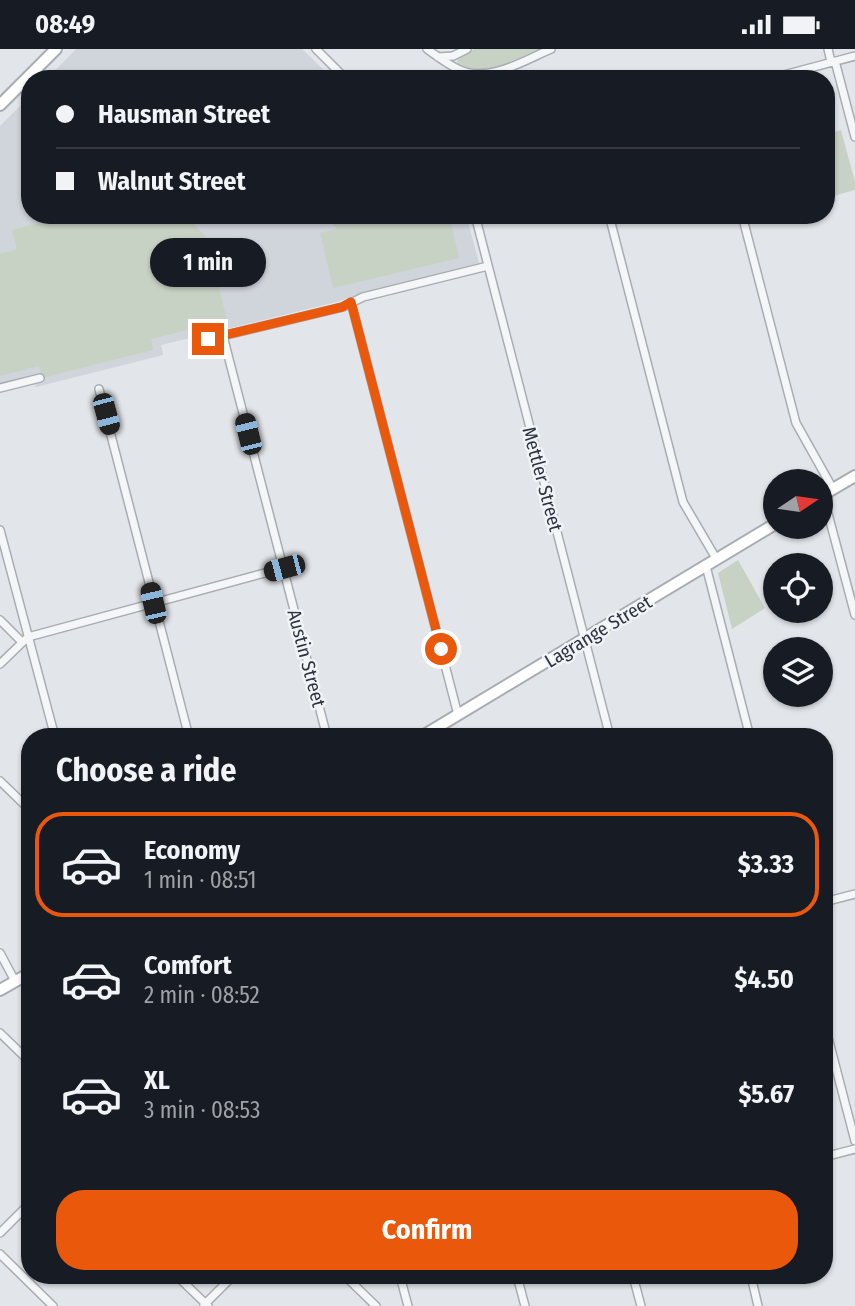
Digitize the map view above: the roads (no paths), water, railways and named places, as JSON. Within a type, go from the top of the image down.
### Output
[{"type":"main road","points":[[35,70],[52,53],[38,49]]},
{"type":"main road","points":[[0,106],[21,85]]},
{"type":"main road","points":[[833,489],[855,476]]},
{"type":"main road","name":"Lagrange Street","points":[[441,728],[458,715],[763,531]]},
{"type":"main road","points":[[0,990],[21,978]]},
{"type":"street","points":[[316,49],[337,70]]},
{"type":"street","points":[[427,49],[462,70]]},
{"type":"street","points":[[438,57],[467,49]]},
{"type":"street","points":[[498,70],[551,49]]},
{"type":"street","points":[[828,49],[855,137]]},
{"type":"street","points":[[803,70],[855,56]]},
{"type":"street","name":"Mettler Street","points":[[477,224],[609,728]]},
{"type":"street","points":[[611,224],[683,502],[717,560]]},
{"type":"street","points":[[744,224],[796,423],[816,469]]},
{"type":"street","points":[[197,342],[342,307],[363,297],[488,266]]},
{"type":"street","points":[[351,302],[458,715]]},
{"type":"street","name":"Austin Street","points":[[223,336],[325,728]]},
{"type":"street","points":[[0,389],[40,379]]},
{"type":"street","points":[[99,389],[187,728]]},
{"type":"street","points":[[833,522],[855,615]]},
{"type":"street","points":[[0,530],[25,639],[51,728]]},
{"type":"street","points":[[706,566],[748,728]]},
{"type":"street","points":[[0,664],[25,639],[284,568]]},
{"type":"street","points":[[0,620],[25,639]]},
{"type":"street","points":[[0,781],[21,801]]},
{"type":"street","points":[[833,900],[855,894]]},
{"type":"street","points":[[0,953],[15,981]]},
{"type":"street","points":[[0,1033],[21,1053]]},
{"type":"street","points":[[833,1057],[855,1141]]},
{"type":"street","points":[[833,1155],[855,1149]]},
{"type":"street","points":[[0,1233],[21,1212]]},
{"type":"street","points":[[0,1254],[21,1275]]},
{"type":"street","points":[[31,1284],[53,1306]]},
{"type":"street","points":[[185,1284],[206,1305],[226,1284]]},
{"type":"street","points":[[353,1284],[376,1306]]},
{"type":"street","points":[[402,1284],[408,1306]]},
{"type":"street","points":[[519,1284],[525,1306]]},
{"type":"street","points":[[636,1284],[641,1306]]},
{"type":"street","points":[[753,1284],[758,1306]]}]
